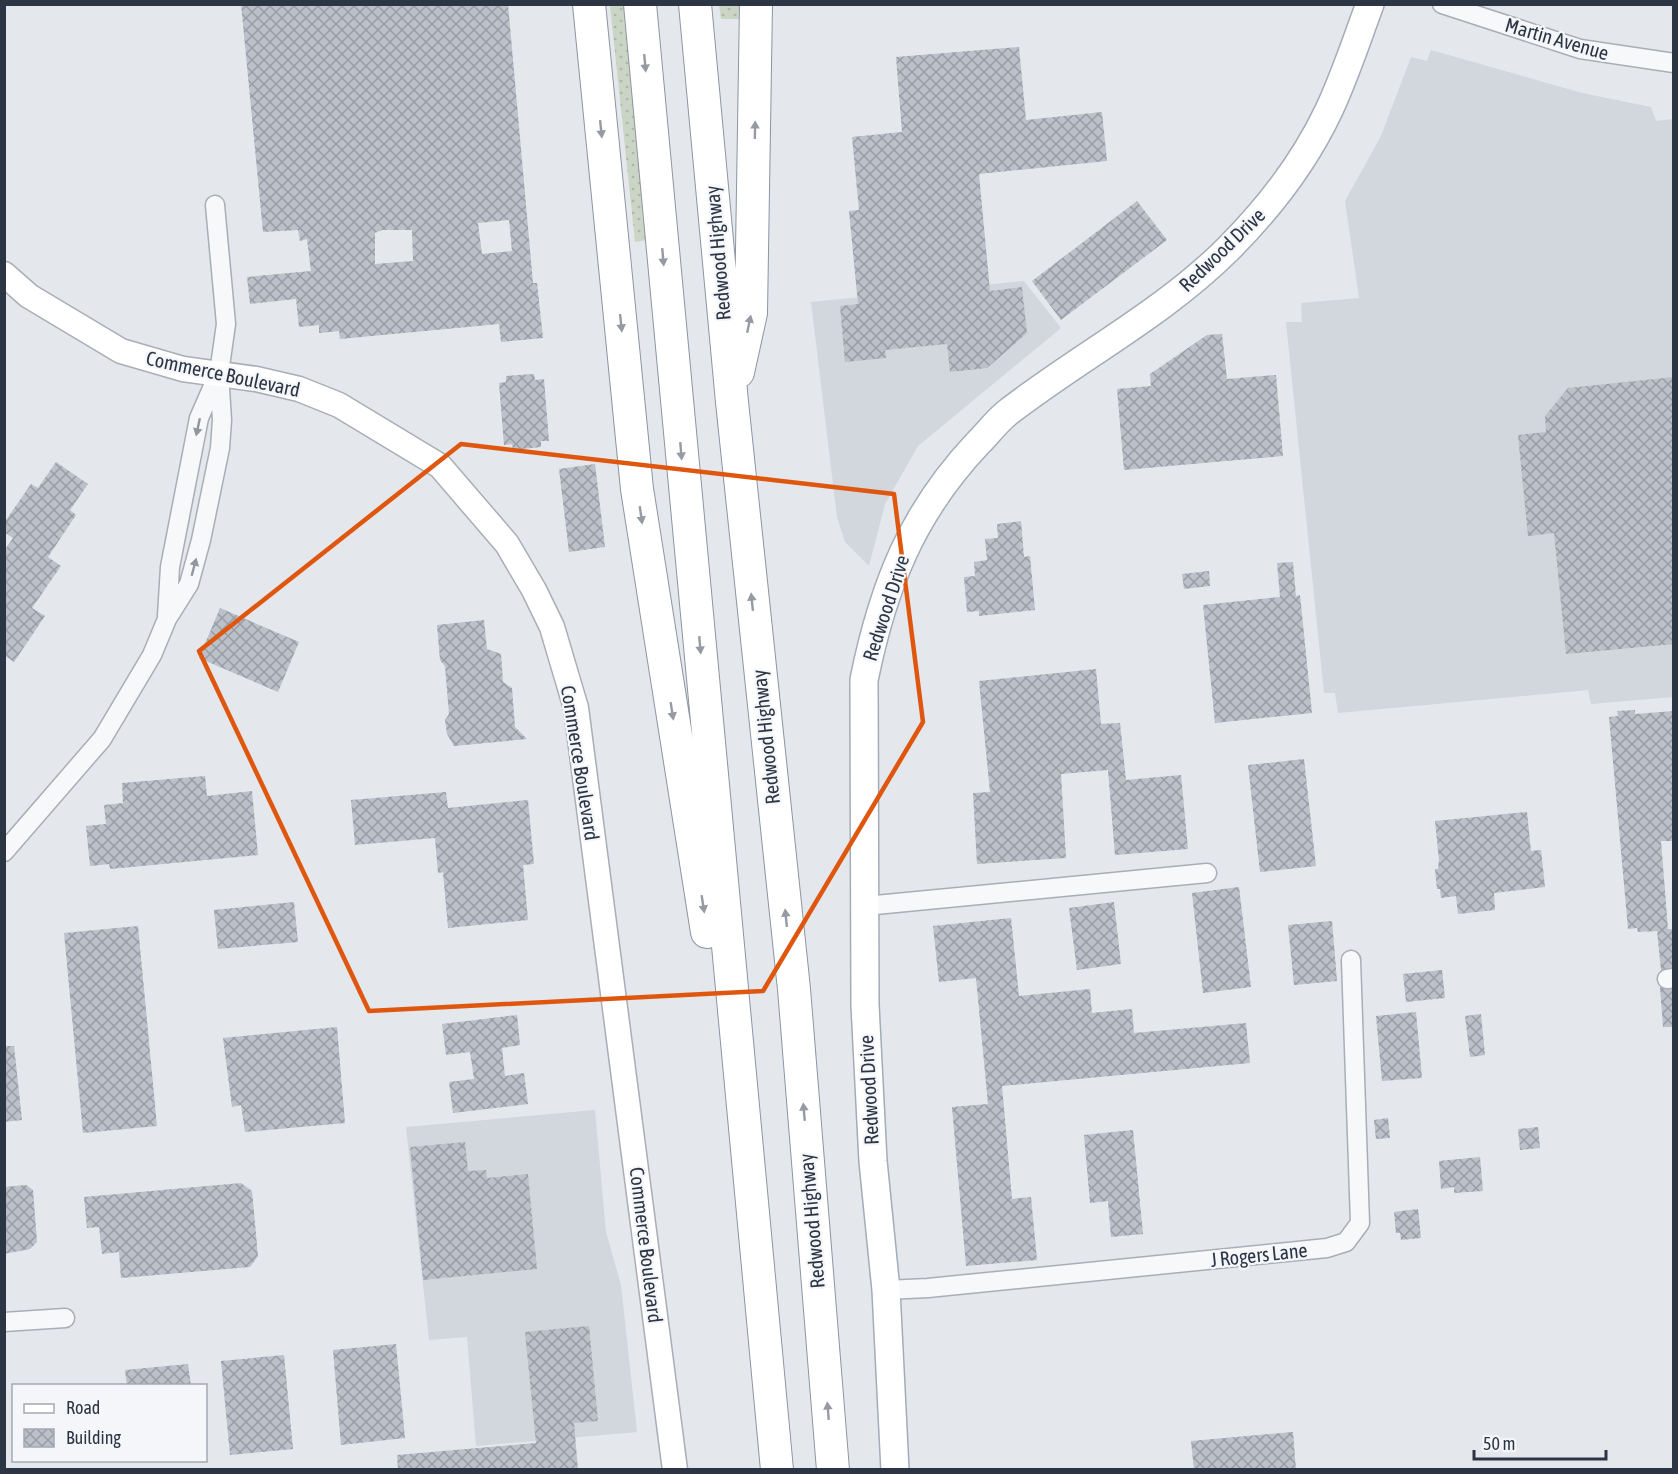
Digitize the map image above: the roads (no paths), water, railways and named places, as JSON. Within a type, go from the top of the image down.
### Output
[{"type":"highway","points":[[589,4],[637,489],[708,939],[765,1337]]},
{"type":"highway","points":[[640,4],[777,1470]]},
{"type":"highway","name":"Redwood Highway","points":[[695,4],[732,402],[794,989],[833,1470]]},
{"type":"highway","points":[[732,402],[751,313],[756,4]]},
{"type":"main road","name":"Redwood Drive","points":[[895,1470],[886,1290],[871,1131],[865,1005],[864,680],[872,638],[899,561],[914,529],[942,484],[1005,415],[1180,291],[1228,249],[1273,200],[1328,111],[1370,4]]},
{"type":"street","name":"Martin Avenue","points":[[1442,4],[1580,50],[1674,63]]},
{"type":"street","points":[[4,852],[102,740],[153,655],[167,619],[189,584],[201,540],[220,448],[222,420],[219,373],[226,324],[215,206]]},
{"type":"street","name":"Commerce Boulevard","points":[[4,274],[29,296],[121,351],[183,369],[219,373],[299,389],[339,405],[440,466],[507,544],[552,627],[576,708],[675,1470]]},
{"type":"street","points":[[167,619],[170,567],[199,418],[219,373]]},
{"type":"street","points":[[865,906],[968,898],[1090,883],[1207,873]]},
{"type":"street","name":"J Rogers Lane","points":[[886,1290],[1098,1272],[1327,1248],[1346,1242],[1360,1223],[1351,960]]},
{"type":"street","points":[[4,1322],[65,1318]]}]
